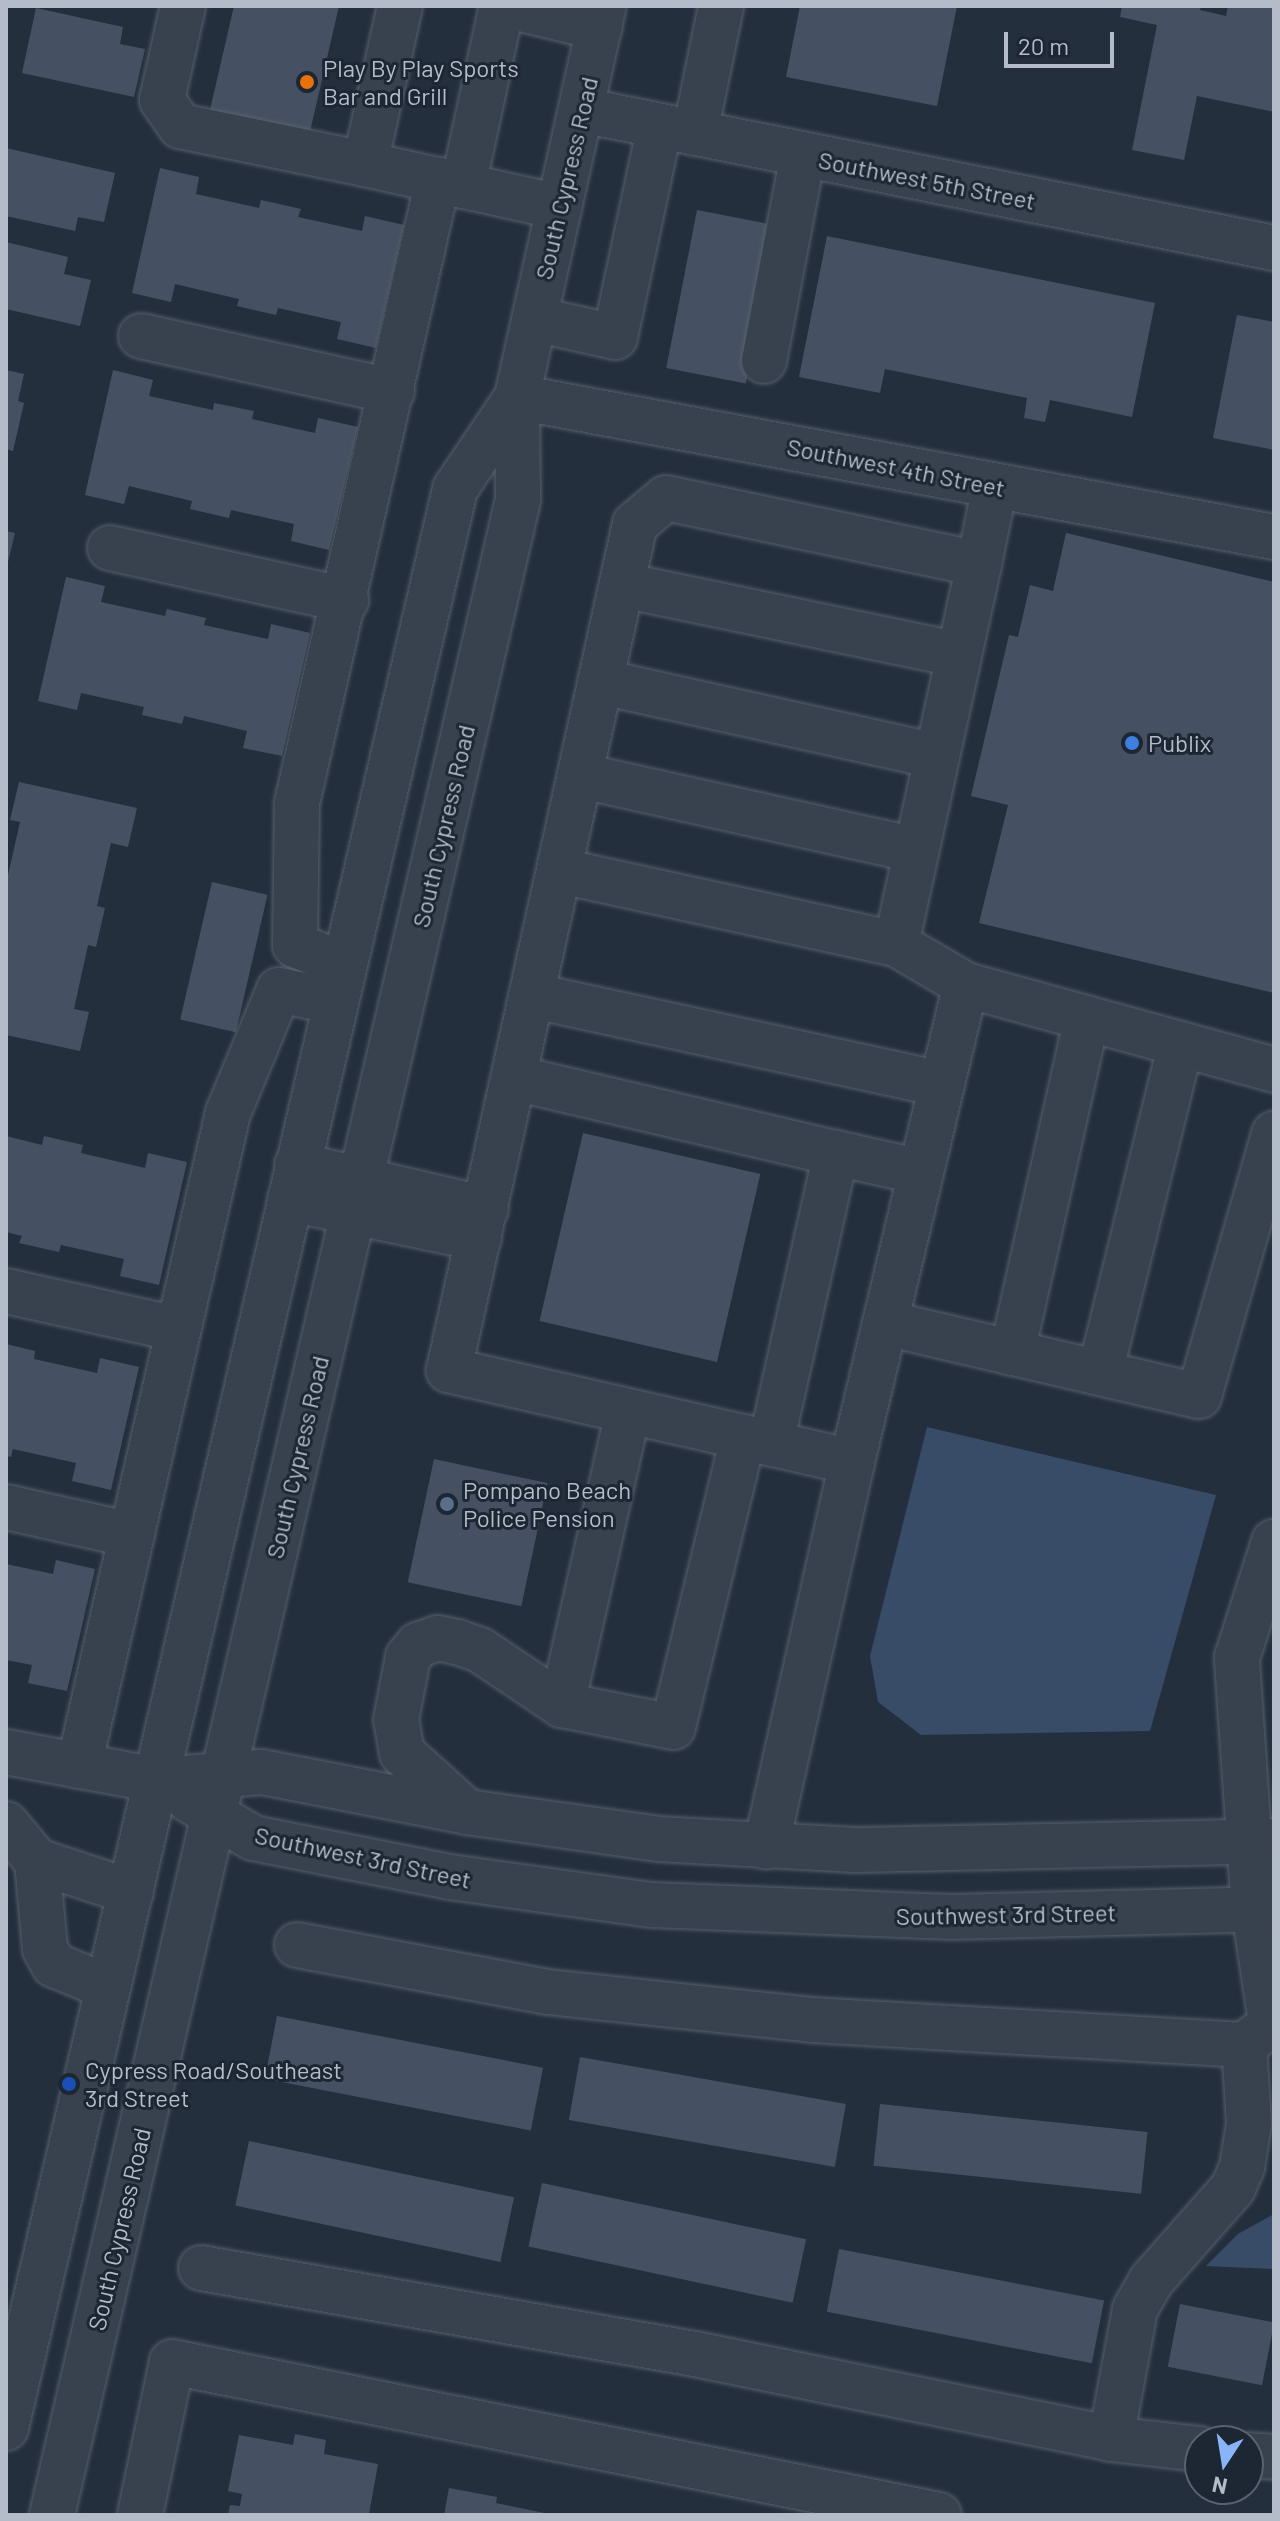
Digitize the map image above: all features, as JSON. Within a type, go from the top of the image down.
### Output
[{"type":"street","points":[[183,6],[162,100],[180,126],[559,207]]},
{"type":"street","points":[[365,164],[400,6]]},
{"type":"street","points":[[340,984],[295,945],[297,803],[392,391],[502,6]]},
{"type":"street","points":[[509,6],[602,17]]},
{"type":"street","points":[[535,319],[615,337],[677,130],[721,6]]},
{"type":"street","name":"South Cypress Road","points":[[52,2515],[518,499],[517,397],[602,17]]},
{"type":"street","name":"Southwest 5th Street","points":[[581,110],[1274,248]]},
{"type":"street","points":[[764,361],[803,155]]},
{"type":"street","points":[[141,336],[392,391]]},
{"type":"street","name":"South Cypress Road","points":[[6,2428],[455,489],[517,397]]},
{"type":"street","name":"Southwest 4th Street","points":[[517,397],[1274,537]]},
{"type":"street","points":[[896,944],[995,486]]},
{"type":"street","points":[[852,1462],[449,1370],[562,871],[635,524],[666,498],[979,564]]},
{"type":"street","points":[[110,548],[346,600]]},
{"type":"street","points":[[622,585],[959,655]]},
{"type":"street","points":[[602,682],[937,756]]},
{"type":"street","points":[[582,776],[916,850]]},
{"type":"street","points":[[562,871],[896,944],[966,985],[1274,1070]]},
{"type":"street","points":[[79,1766],[228,1113],[279,990],[340,984]]},
{"type":"street","points":[[766,1846],[852,1462],[966,985]]},
{"type":"street","points":[[534,996],[942,1084]]},
{"type":"street","points":[[1012,1353],[1087,1018]]},
{"type":"street","points":[[1100,1373],[1181,1044]]},
{"type":"street","points":[[515,1078],[921,1172]]},
{"type":"street","points":[[885,1323],[1199,1396],[1274,1134]]},
{"type":"street","points":[[467,1812],[402,1753],[396,1720],[408,1657],[418,1645],[438,1638],[457,1642],[480,1650],[562,1705],[673,1727],[757,1440],[836,1153]]},
{"type":"street","points":[[294,1182],[482,1223]]},
{"type":"street","points":[[6,1291],[178,1329]]},
{"type":"street","points":[[562,1705],[628,1411]]},
{"type":"street","points":[[6,1507],[132,1535]]},
{"type":"street","points":[[1111,2439],[1135,2309],[1151,2281],[1233,2188],[1242,2167],[1263,2029],[1264,1909],[1262,1841],[1237,1658],[1274,1542]]},
{"type":"street","points":[[6,1752],[157,1780]]},
{"type":"street","points":[[219,1795],[262,1772],[467,1812],[658,1839],[766,1846],[961,1850],[1262,1841]]},
{"type":"street","name":"Southwest 3rd Street","points":[[157,1780],[219,1795],[253,1838],[351,1858],[653,1905],[951,1917],[1264,1909]]},
{"type":"street","points":[[6,1824],[37,1861],[131,1892]]},
{"type":"street","points":[[37,1861],[45,1949],[54,1965],[108,1987]]},
{"type":"street","points":[[297,1945],[624,2002],[969,2032],[1263,2029]]},
{"type":"street","points":[[201,2268],[695,2354],[1111,2439],[1184,2447]]},
{"type":"street","points":[[140,2515],[172,2362],[939,2515]]},
{"type":"water","points":[[927,1427],[1216,1495],[1150,1731],[921,1735],[878,1702],[870,1656]]},
{"type":"water","points":[[1274,2214],[1274,2269],[1206,2266],[1238,2234]]},
{"type":"building","points":[[234,6],[339,6],[309,136],[209,114]]},
{"type":"building","points":[[800,6],[957,6],[937,106],[786,77]]},
{"type":"building","points":[[1122,6],[1201,6],[1200,10],[1226,16],[1228,6],[1274,6],[1274,112],[1197,96],[1184,160],[1132,150],[1157,25],[1120,17]]},
{"type":"building","points":[[36,8],[123,27],[120,44],[145,49],[134,97],[22,73]]},
{"type":"building","points":[[6,148],[115,173],[104,222],[78,217],[75,231],[6,216]]},
{"type":"building","points":[[160,168],[199,177],[196,194],[259,208],[261,200],[301,209],[298,217],[362,231],[365,216],[404,225],[376,348],[337,339],[341,322],[278,308],[276,315],[237,306],[239,299],[175,284],[171,302],[132,293]]},
{"type":"building","points":[[697,210],[777,225],[746,383],[666,368]]},
{"type":"building","points":[[827,236],[1155,303],[1132,417],[1050,400],[1045,422],[1024,418],[1027,398],[885,369],[880,393],[799,377]]},
{"type":"building","points":[[6,242],[68,257],[64,274],[91,280],[80,326],[6,309]]},
{"type":"building","points":[[1237,315],[1274,322],[1274,450],[1213,438]]},
{"type":"building","points":[[6,370],[24,374],[18,401],[24,403],[13,451],[6,449]]},
{"type":"building","points":[[113,370],[153,380],[149,396],[213,410],[214,403],[254,411],[252,419],[315,433],[318,418],[358,427],[329,550],[291,541],[294,524],[231,510],[229,518],[190,509],[192,501],[129,486],[124,504],[85,495]]},
{"type":"building","points":[[6,531],[15,533],[7,566],[6,565]]},
{"type":"building","points":[[1066,533],[1274,582],[1274,993],[979,923],[1008,805],[971,796],[1009,635],[1018,637],[1030,585],[1053,591]]},
{"type":"building","points":[[66,577],[105,586],[101,602],[165,616],[167,609],[206,618],[204,625],[268,639],[271,624],[310,633],[282,756],[243,748],[247,731],[184,716],[182,724],[142,715],[144,707],[81,693],[77,710],[38,701]]},
{"type":"building","points":[[19,782],[137,808],[128,847],[111,843],[97,906],[105,908],[96,947],[88,945],[74,1009],[89,1012],[80,1051],[6,1035],[6,884],[20,822],[10,820]]},
{"type":"building","points":[[212,882],[268,895],[236,1032],[180,1019]]},
{"type":"building","points":[[583,1133],[760,1174],[717,1362],[540,1321]]},
{"type":"building","points":[[6,1136],[42,1145],[44,1136],[83,1145],[81,1153],[145,1168],[148,1153],[187,1162],[159,1285],[120,1276],[124,1259],[61,1245],[59,1252],[19,1243],[22,1236],[6,1232]]},
{"type":"building","points":[[6,1344],[35,1351],[34,1359],[97,1373],[100,1358],[139,1367],[111,1490],[72,1481],[76,1463],[13,1449],[11,1457],[6,1456]]},
{"type":"building","points":[[434,1459],[547,1483],[521,1606],[408,1582]]},
{"type":"building","points":[[56,1560],[95,1569],[67,1691],[28,1683],[32,1665],[6,1660],[6,1564],[53,1574]]},
{"type":"building","points":[[277,2016],[543,2068],[531,2131],[265,2079]]},
{"type":"building","points":[[580,2057],[846,2104],[835,2167],[569,2120]]},
{"type":"building","points":[[880,2104],[1148,2132],[1141,2194],[874,2166]]},
{"type":"building","points":[[249,2141],[514,2197],[500,2262],[235,2206]]},
{"type":"building","points":[[542,2183],[806,2239],[793,2303],[528,2247]]},
{"type":"building","points":[[839,2249],[1104,2301],[1092,2363],[827,2312]]},
{"type":"building","points":[[1180,2304],[1274,2322],[1262,2385],[1168,2367]]},
{"type":"building","points":[[295,2434],[326,2440],[324,2454],[378,2464],[369,2514],[228,2515],[230,2505],[240,2506],[242,2494],[228,2491],[239,2435],[293,2445]]},
{"type":"building","points":[[449,2488],[497,2497],[496,2503],[554,2515],[444,2515]]},
{"type":"place","name":"Play By Play Sports Bar and Grill","points":[[307,82]]},
{"type":"place","name":"Publix","points":[[1132,743]]},
{"type":"place","name":"Pompano Beach Police Pension","points":[[447,1504]]},
{"type":"place","name":"Cypress Road/Southeast 3rd Street","points":[[69,2084]]}]
